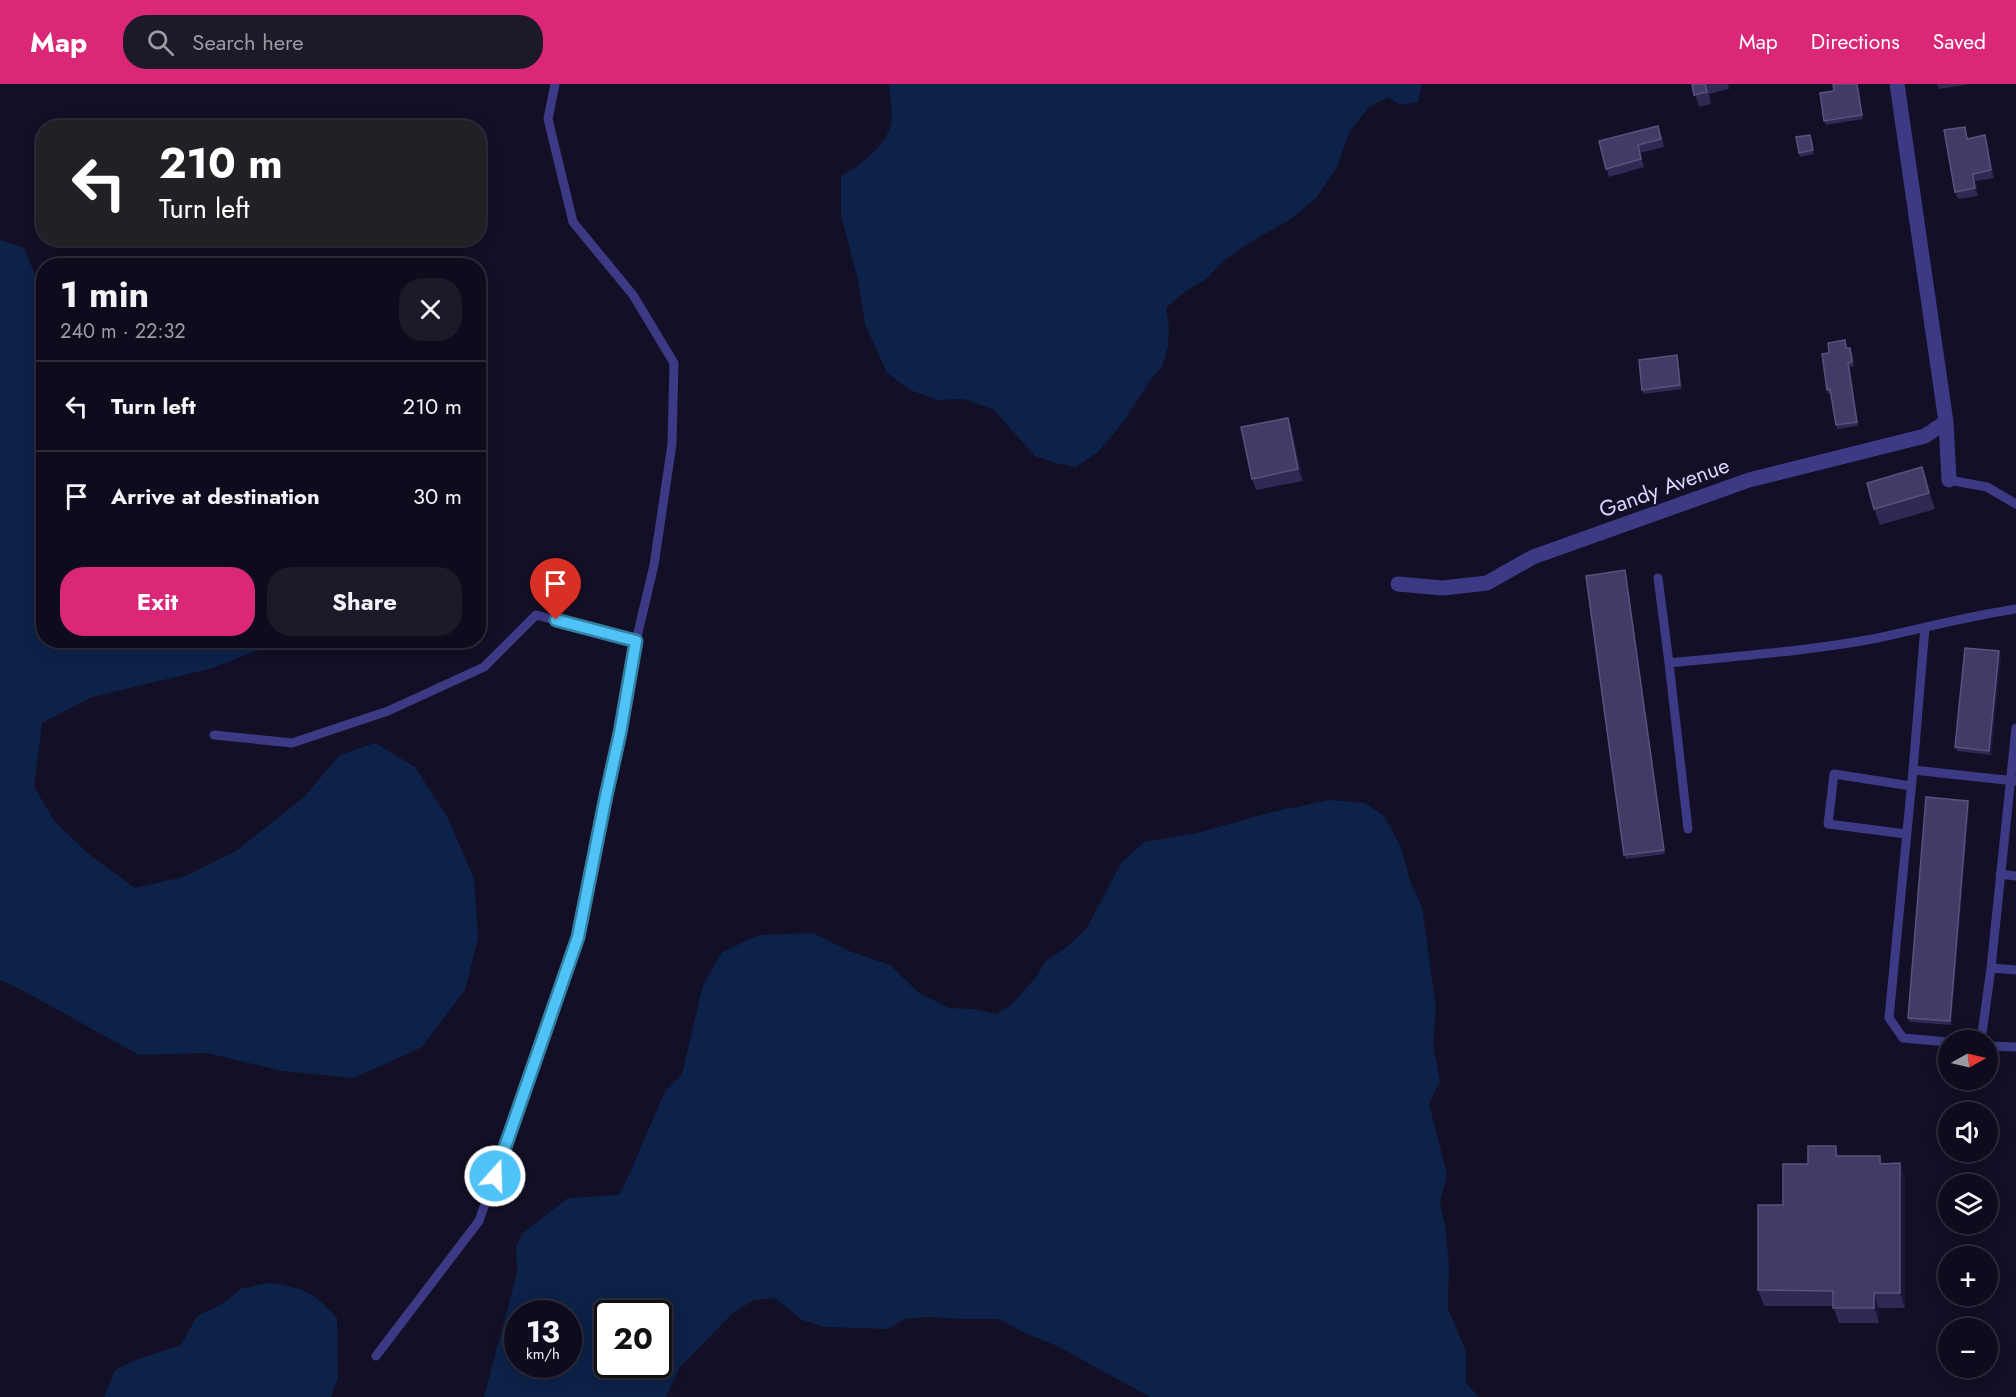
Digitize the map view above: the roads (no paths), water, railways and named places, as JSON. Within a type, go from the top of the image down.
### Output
[{"type":"street","points":[[1897,84],[1946,422],[1949,480]]},
{"type":"street","name":"Gandy Avenue","points":[[1398,584],[1443,588],[1487,583],[1533,557],[1749,480],[1926,436],[1946,422]]},
{"type":"lane","points":[[376,1356],[479,1221],[578,937],[620,733],[636,641],[654,565],[672,444],[674,363],[633,295],[573,222],[548,119],[555,84]]},
{"type":"lane","points":[[1949,480],[1987,487],[2016,504]]},
{"type":"lane","points":[[1658,578],[1688,829]]},
{"type":"lane","points":[[1669,663],[1798,650],[1876,638],[1979,614],[2016,609]]},
{"type":"lane","points":[[214,735],[292,743],[388,711],[484,667],[536,615],[636,641]]},
{"type":"lane","points":[[1925,627],[1889,1018],[1903,1038],[1938,1041]]},
{"type":"lane","points":[[1983,1030],[2013,781],[2016,729]]},
{"type":"lane","points":[[1913,770],[2013,781]]},
{"type":"lane","points":[[1906,834],[1828,824],[1834,774],[1911,786]]},
{"type":"lane","points":[[2000,874],[2016,876]]},
{"type":"lane","points":[[1991,968],[2016,970]]},
{"type":"lane","points":[[1998,1046],[2016,1047]]},
{"type":"water","points":[[889,84],[1422,84],[1418,102],[1400,105],[1389,97],[1370,106],[1350,131],[1337,167],[1316,198],[1291,219],[1224,260],[1206,279],[1183,293],[1166,308],[1169,327],[1168,347],[1162,367],[1151,379],[1124,421],[1098,452],[1076,467],[1035,456],[994,410],[964,399],[937,400],[910,390],[887,373],[865,324],[858,280],[841,215],[841,176],[866,159],[887,136],[892,117]]},
{"type":"water","points":[[0,240],[24,248],[36,277],[36,648],[264,648],[213,668],[92,697],[42,723],[34,787],[55,822],[91,856],[135,888],[183,877],[236,851],[303,798],[340,755],[375,743],[415,767],[448,818],[474,879],[478,938],[465,990],[422,1047],[354,1078],[282,1071],[207,1053],[139,1055],[0,980]]},
{"type":"water","points":[[1329,800],[1365,803],[1384,816],[1401,847],[1411,884],[1422,907],[1436,1007],[1433,1045],[1440,1081],[1429,1104],[1447,1174],[1440,1202],[1449,1264],[1448,1309],[1466,1351],[1466,1383],[1479,1397],[1150,1397],[1057,1346],[999,1319],[928,1317],[904,1319],[889,1329],[825,1327],[802,1320],[775,1298],[753,1300],[732,1314],[680,1367],[666,1397],[484,1397],[504,1322],[504,1378],[582,1378],[582,1300],[510,1300],[517,1273],[516,1246],[523,1233],[568,1198],[619,1195],[665,1091],[682,1074],[703,985],[722,952],[759,935],[813,933],[849,951],[890,965],[919,993],[949,1008],[973,1009],[996,1014],[1011,1005],[1036,977],[1046,961],[1069,945],[1087,928],[1121,863],[1144,842],[1197,833],[1272,812]]},
{"type":"water","points":[[269,1283],[291,1286],[307,1292],[337,1318],[338,1378],[331,1397],[104,1397],[115,1370],[138,1359],[181,1345],[197,1316],[222,1304],[242,1288]]}]
